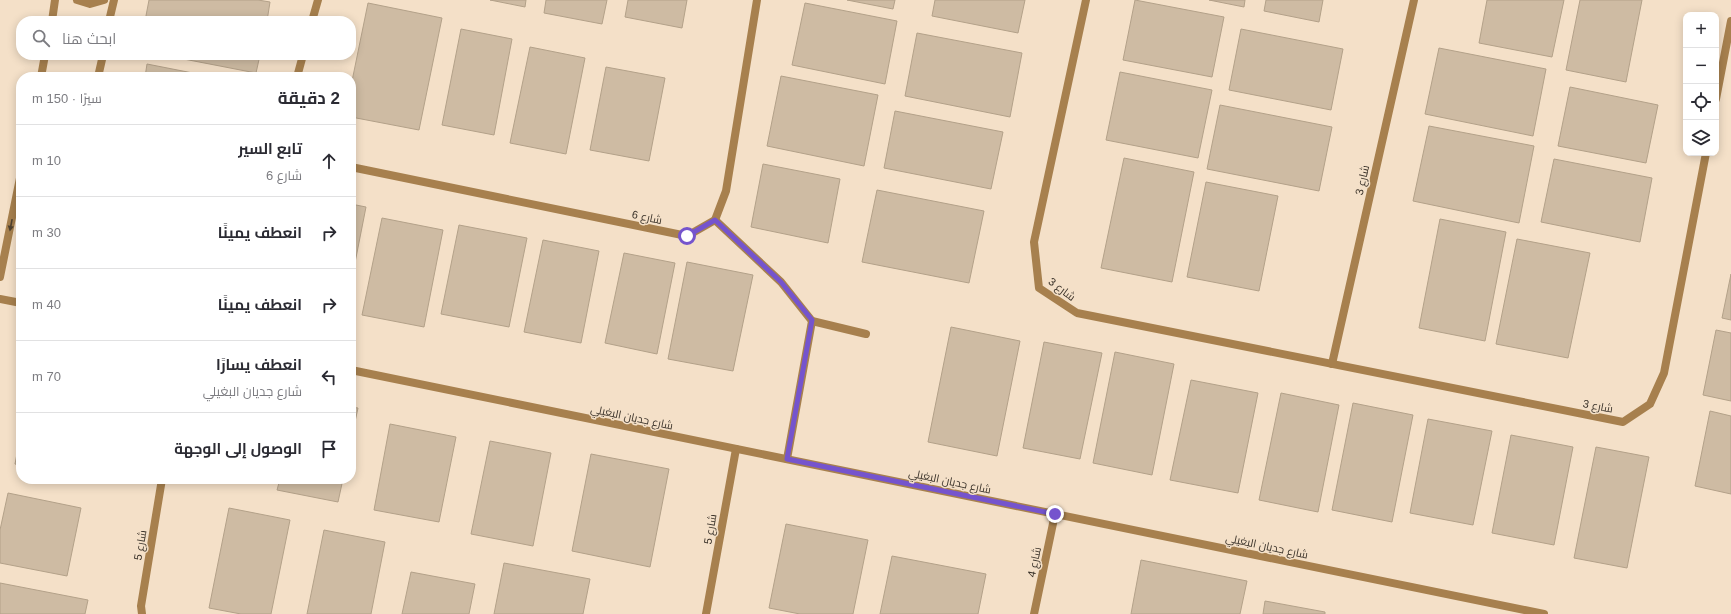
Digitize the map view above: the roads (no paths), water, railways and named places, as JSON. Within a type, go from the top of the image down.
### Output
[{"type":"street","points":[[53,16],[55,0]]},
{"type":"street","points":[[77,0],[90,4],[104,0]]},
{"type":"street","points":[[110,16],[114,0]]},
{"type":"street","points":[[313,16],[318,0]]},
{"type":"street","points":[[757,0],[726,191],[715,220],[781,282],[812,320],[866,334]]},
{"type":"street","name":"شارع 3","points":[[1086,0],[1034,242],[1039,288],[1077,313],[1623,422],[1650,404],[1664,372],[1705,156]]},
{"type":"street","name":"شارع 3","points":[[1332,364],[1414,0]]},
{"type":"street","points":[[1719,84],[1731,21]]},
{"type":"street","points":[[42,72],[44,60]]},
{"type":"street","points":[[98,72],[100,60]]},
{"type":"street","points":[[298,72],[302,60]]},
{"type":"street","name":"شارع 6","points":[[356,168],[687,236],[715,220]]},
{"type":"street","points":[[0,277],[16,198]]},
{"type":"street","points":[[0,299],[16,302]]},
{"type":"street","points":[[787,459],[812,320]]},
{"type":"street","name":"شارع جديان البغيلي","points":[[356,371],[1544,614]]},
{"type":"street","name":"شارع 5","points":[[706,614],[736,449]]},
{"type":"street","name":"شارع 5","points":[[142,614],[140,606],[161,484]]},
{"type":"street","name":"شارع 4","points":[[1034,614],[1055,514]]}]
